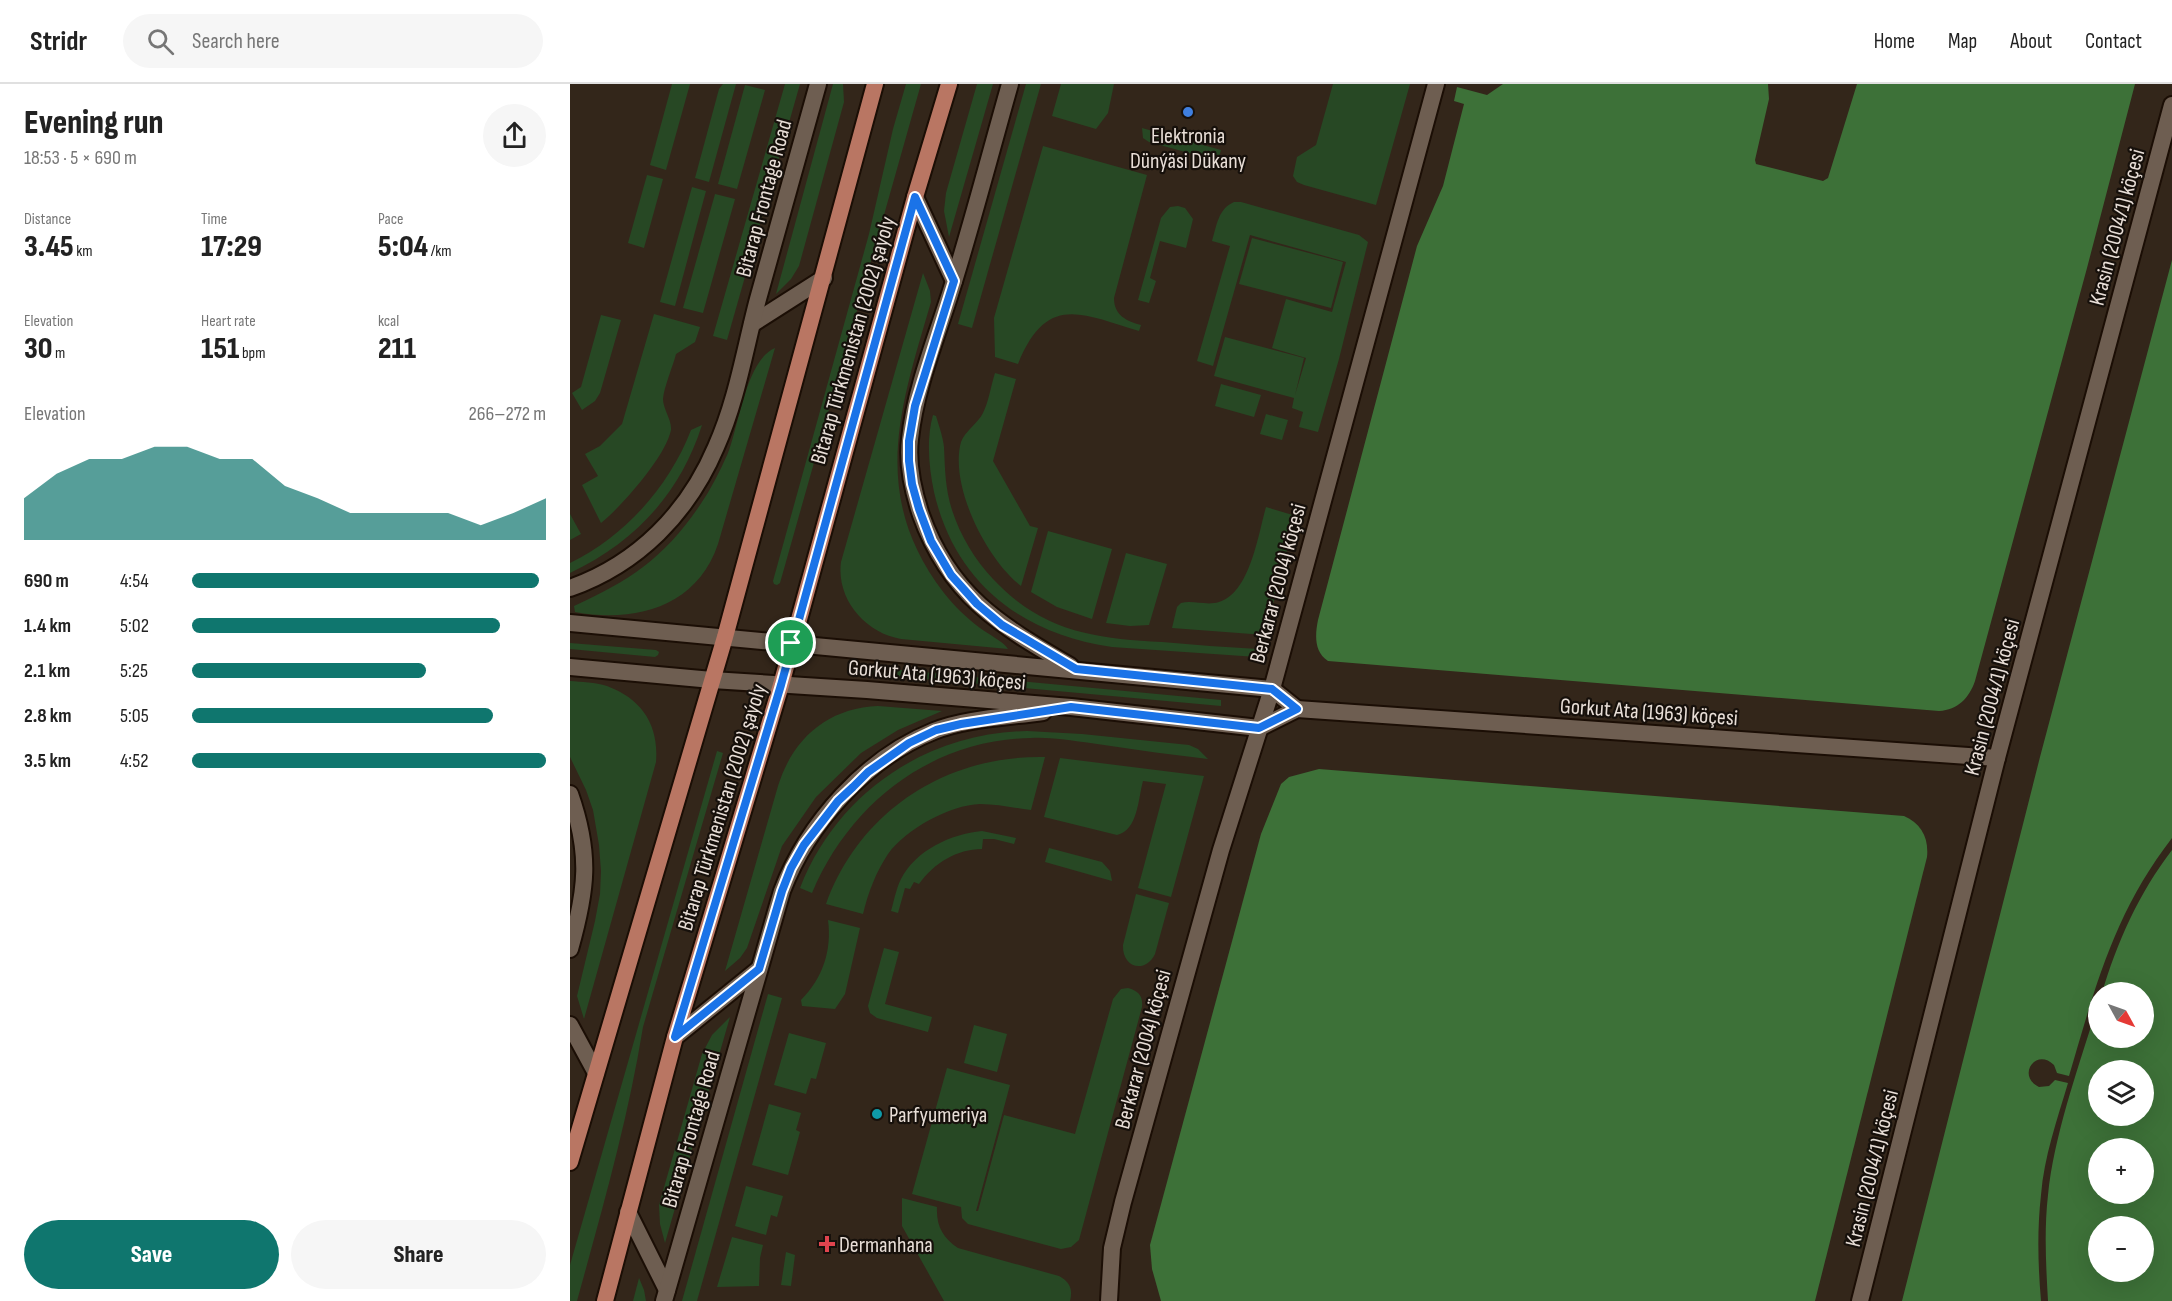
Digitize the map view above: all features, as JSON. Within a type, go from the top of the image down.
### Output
[{"type":"main road","name":"Bitarap Türkmenistan (2002) şaýoly","points":[[605,1301],[675,1037],[781,685],[915,197],[949,84]]},
{"type":"main road","name":"Bitarap Türkmenistan (2002) şaýoly","points":[[570,1162],[725,637],[824,278],[872,88]]},
{"type":"street","name":"Bitarap Frontage Road","points":[[570,588],[604,575],[624,563],[670,520],[693,491],[707,467],[724,427],[818,84]]},
{"type":"street","points":[[1010,84],[954,281],[915,406],[911,425],[909,461],[919,509],[931,541],[951,575],[1002,625],[1076,669]]},
{"type":"street","name":"Berkarar (2004) köçesi","points":[[1109,1301],[1112,1248],[1124,1202],[1221,850],[1272,689],[1436,84]]},
{"type":"street","name":"Krasin (2004/1) köçesi","points":[[1860,1301],[1997,758],[2172,105]]},
{"type":"street","points":[[915,197],[954,281]]},
{"type":"street","points":[[752,324],[824,278]]},
{"type":"street","name":"Gorkut Ata (1963) köçesi","points":[[570,622],[1272,689]]},
{"type":"street","name":"Gorkut Ata (1963) köçesi","points":[[570,667],[1071,707],[1259,728]]},
{"type":"street","points":[[1259,728],[1297,709],[1272,689]]},
{"type":"street","name":"Bitarap Frontage Road","points":[[665,1296],[782,891],[800,853],[838,801],[868,772],[909,743],[936,730],[961,724],[1071,707]]},
{"type":"street","name":"Gorkut Ata (1963) köçesi","points":[[1297,709],[1997,758]]},
{"type":"street","points":[[570,794],[584,841],[585,864],[584,891],[570,949]]},
{"type":"street","name":"Bitarap Frontage Road","points":[[675,1037],[759,969]]},
{"type":"street","points":[[570,1025],[596,1073]]},
{"type":"street","points":[[628,1212],[665,1296]]},
{"type":"green space","points":[[672,84],[690,84],[666,170],[650,165]]},
{"type":"green space","points":[[723,84],[736,84],[709,182],[695,178],[719,89]]},
{"type":"green space","points":[[785,84],[800,84],[727,340],[713,336]]},
{"type":"green space","points":[[833,84],[843,84],[844,102],[799,266],[791,279],[776,294]]},
{"type":"green space","points":[[906,84],[921,84],[780,583],[777,585],[773,581],[869,234],[893,129]]},
{"type":"green space","points":[[977,84],[993,84],[949,237],[944,211],[946,193]]},
{"type":"green space","points":[[1026,84],[1041,84],[972,328],[958,324]]},
{"type":"green space","points":[[1061,84],[1114,84],[1108,113],[1096,129],[1052,116]]},
{"type":"green space","points":[[1333,84],[1410,84],[1376,205],[1304,185],[1297,182],[1293,176],[1297,157],[1316,145]]},
{"type":"green space","points":[[1503,84],[1768,84],[1769,99],[1756,164],[1823,181],[1828,178],[1857,84],[2135,84],[1975,681],[1970,693],[1957,706],[1939,711],[1328,661],[1320,653],[1316,637],[1318,620],[1417,246],[1443,186],[1464,104],[1454,101],[1457,87],[1487,95]]},
{"type":"green space","points":[[745,85],[765,90],[737,189],[718,184]]},
{"type":"green space","points":[[1142,128],[1221,150],[1218,161],[1149,142],[1143,138]]},
{"type":"green space","points":[[1043,146],[1147,175],[1114,298],[1116,309],[1122,316],[1141,325],[1139,331],[1083,315],[1068,314],[1054,318],[1041,327],[1029,342],[1018,364],[995,357],[994,318]]},
{"type":"green space","points":[[647,175],[663,179],[644,248],[628,243]]},
{"type":"green space","points":[[692,187],[706,191],[675,306],[660,302]]},
{"type":"green space","points":[[715,194],[735,199],[703,313],[683,308]]},
{"type":"green space","points":[[1234,202],[1359,235],[1368,242],[1318,432],[1299,427],[1303,412],[1292,408],[1294,398],[1214,376],[1225,337],[1304,358],[1295,395],[1306,358],[1272,348],[1286,299],[1332,312],[1346,262],[1250,235],[1213,366],[1197,361],[1230,246],[1212,241],[1221,213]]},
{"type":"green space","points":[[1170,207],[1185,208],[1193,219],[1186,248],[1160,241],[1150,278],[1156,281],[1149,303],[1138,300],[1161,218]]},
{"type":"green space","points":[[1252,238],[1343,262],[1331,308],[1239,284]]},
{"type":"green space","points":[[2172,260],[2172,838],[2135,894],[2108,952],[2098,982],[2088,982],[2088,1012],[2069,1076],[2057,1073],[2054,1065],[2041,1059],[2035,1061],[2029,1070],[2032,1082],[2039,1087],[2049,1086],[2055,1080],[2068,1083],[2043,1181],[2038,1235],[2041,1301],[1902,1301],[2040,757]]},
{"type":"green space","points":[[923,273],[930,291],[931,302],[909,378],[898,450],[899,486],[906,521],[921,557],[944,593],[970,620],[1008,649],[901,639],[888,635],[865,622],[848,601],[843,589],[841,562]]},
{"type":"green space","points":[[654,314],[700,327],[695,342],[676,354],[665,389],[663,403],[671,430],[661,453],[642,480],[601,523],[582,485],[598,476],[585,454],[600,446],[622,424]]},
{"type":"green space","points":[[601,315],[621,320],[600,393],[595,401],[582,410],[572,393],[581,387]]},
{"type":"green space","points":[[775,348],[718,544],[708,565],[695,583],[679,596],[661,606],[641,612],[598,615],[575,612],[574,606],[613,587],[645,566],[687,523],[708,493],[728,453],[750,379],[765,355]]},
{"type":"green space","points":[[995,373],[1016,379],[993,461],[1030,526],[1038,528],[1021,586],[1008,574],[984,541],[966,500],[961,479],[959,460],[961,442],[983,413]]},
{"type":"green space","points":[[1221,384],[1261,395],[1254,417],[1215,406]]},
{"type":"green space","points":[[1266,414],[1288,420],[1282,440],[1260,434]]},
{"type":"green space","points":[[933,415],[936,416],[943,439],[948,494],[959,529],[980,564],[1012,597],[1031,611],[1071,629],[1114,638],[1258,649],[1257,657],[1112,647],[1079,640],[1049,630],[1022,616],[997,599],[976,578],[958,553],[944,524],[934,492],[930,463],[929,444]]},
{"type":"green space","points":[[702,425],[681,473],[668,494],[652,513],[615,547],[570,573],[570,563],[609,539],[643,508],[671,471],[691,430]]},
{"type":"green space","points":[[1266,507],[1296,516],[1265,635],[1172,628],[1177,607],[1181,603],[1219,602],[1230,596],[1238,587],[1251,562]]},
{"type":"green space","points":[[570,514],[581,534],[570,540]]},
{"type":"green space","points":[[1048,531],[1112,549],[1092,619],[1057,607],[1031,592]]},
{"type":"green space","points":[[1126,553],[1167,564],[1149,625],[1130,626],[1106,623]]},
{"type":"green space","points":[[570,643],[659,652],[655,657],[570,649]]},
{"type":"green space","points":[[848,665],[1221,700],[1221,706],[848,672]]},
{"type":"green space","points":[[570,681],[607,686],[630,698],[646,715],[655,736],[656,749],[656,762],[584,1019],[577,996],[595,921],[601,871],[593,810],[570,757]]},
{"type":"green space","points":[[878,706],[942,711],[898,730],[861,753],[816,797],[782,846],[747,948],[740,958],[725,971],[778,786],[793,754],[803,740],[828,720],[860,708]]},
{"type":"green space","points":[[1027,731],[1189,745],[1198,749],[1208,759],[1040,738],[994,742],[960,750],[928,764],[898,782],[848,831],[828,861],[812,893],[800,888],[816,854],[837,824],[861,797],[890,775],[921,757],[954,743],[990,734]]},
{"type":"green space","points":[[717,751],[723,753],[643,1027],[630,1096],[605,1199],[577,1301],[570,1301],[570,1265]]},
{"type":"green space","points":[[1045,757],[1031,810],[980,804],[968,805],[942,814],[917,827],[888,854],[873,883],[863,914],[826,904],[841,871],[861,841],[884,816],[912,794],[942,778],[974,766],[1009,759]]},
{"type":"green space","points":[[1060,758],[1204,776],[1171,897],[1138,888],[1166,784],[1143,781],[1133,820],[1124,832],[1117,835],[1044,817]]},
{"type":"green space","points":[[1319,769],[1904,816],[1919,827],[1927,844],[1927,857],[1815,1301],[1161,1301],[1152,1269],[1150,1245],[1261,834],[1281,784],[1289,777]]},
{"type":"green space","points":[[982,831],[1016,838],[1014,844],[983,839],[982,849],[964,852],[947,859],[925,876],[919,884],[914,882],[910,889],[905,888],[898,913],[891,911],[901,879],[925,852],[947,840]]},
{"type":"green space","points":[[1049,848],[1102,862],[1110,871],[1112,881],[1045,862]]},
{"type":"green space","points":[[2172,850],[2172,1301],[2048,1301],[2046,1248],[2051,1172],[2062,1123],[2088,1036],[2088,1048],[2154,1048],[2154,982],[2106,982],[2130,918],[2149,883]]},
{"type":"green space","points":[[1136,894],[1169,903],[1155,954],[1146,964],[1140,966],[1135,966],[1126,959],[1123,945]]},
{"type":"green space","points":[[828,920],[860,928],[845,994],[835,1009],[802,1006],[801,1000],[815,982],[824,963],[829,942]]},
{"type":"green space","points":[[884,948],[899,952],[885,1004],[932,1017],[928,1032],[877,1018],[870,1013],[868,1006]]},
{"type":"green space","points":[[1128,988],[1140,994],[1142,1007],[1079,1240],[1071,1247],[1061,1249],[968,1224],[962,1218],[961,1207],[912,1194],[947,1068],[1010,1085],[976,1211],[978,1211],[1004,1115],[1075,1134],[1113,999],[1121,989]]},
{"type":"green space","points":[[768,994],[782,998],[697,1301],[682,1301]]},
{"type":"green space","points":[[730,1017],[665,1243],[660,1224],[659,1205],[702,1054],[712,1035]]},
{"type":"green space","points":[[974,1025],[1007,1034],[997,1072],[964,1063]]},
{"type":"green space","points":[[789,1033],[826,1043],[816,1079],[811,1078],[806,1094],[774,1085]]},
{"type":"green space","points":[[769,1104],[801,1113],[796,1130],[800,1132],[788,1175],[752,1165]]},
{"type":"green space","points":[[746,1186],[783,1196],[777,1217],[771,1215],[766,1235],[735,1226]]},
{"type":"green space","points":[[902,1198],[937,1207],[942,1231],[958,1248],[1059,1276],[1070,1286],[1070,1301],[944,1301],[902,1226]]},
{"type":"green space","points":[[732,1237],[763,1245],[759,1286],[717,1287]]},
{"type":"green space","points":[[786,1252],[795,1255],[791,1286],[781,1285]]},
{"type":"green space","points":[[639,1278],[644,1290],[646,1301],[633,1301]]},
{"type":"place","name":"Elektronia Dünýäsi Dükany","points":[[1188,112]]},
{"type":"place","name":"Parfyumeriya","points":[[877,1114]]},
{"type":"place","name":"Dermanhana","points":[[827,1244]]},
{"type":"route","points":[[915,197],[954,281],[915,406],[909,441],[909,461],[919,509],[931,541],[951,575],[977,604],[1002,625],[1076,669],[1272,689],[1297,709],[1259,728],[1071,707],[961,724],[936,730],[909,743],[868,772],[838,801],[804,845],[791,868],[782,891],[759,969],[675,1037],[781,685],[791,643],[915,197]]}]
